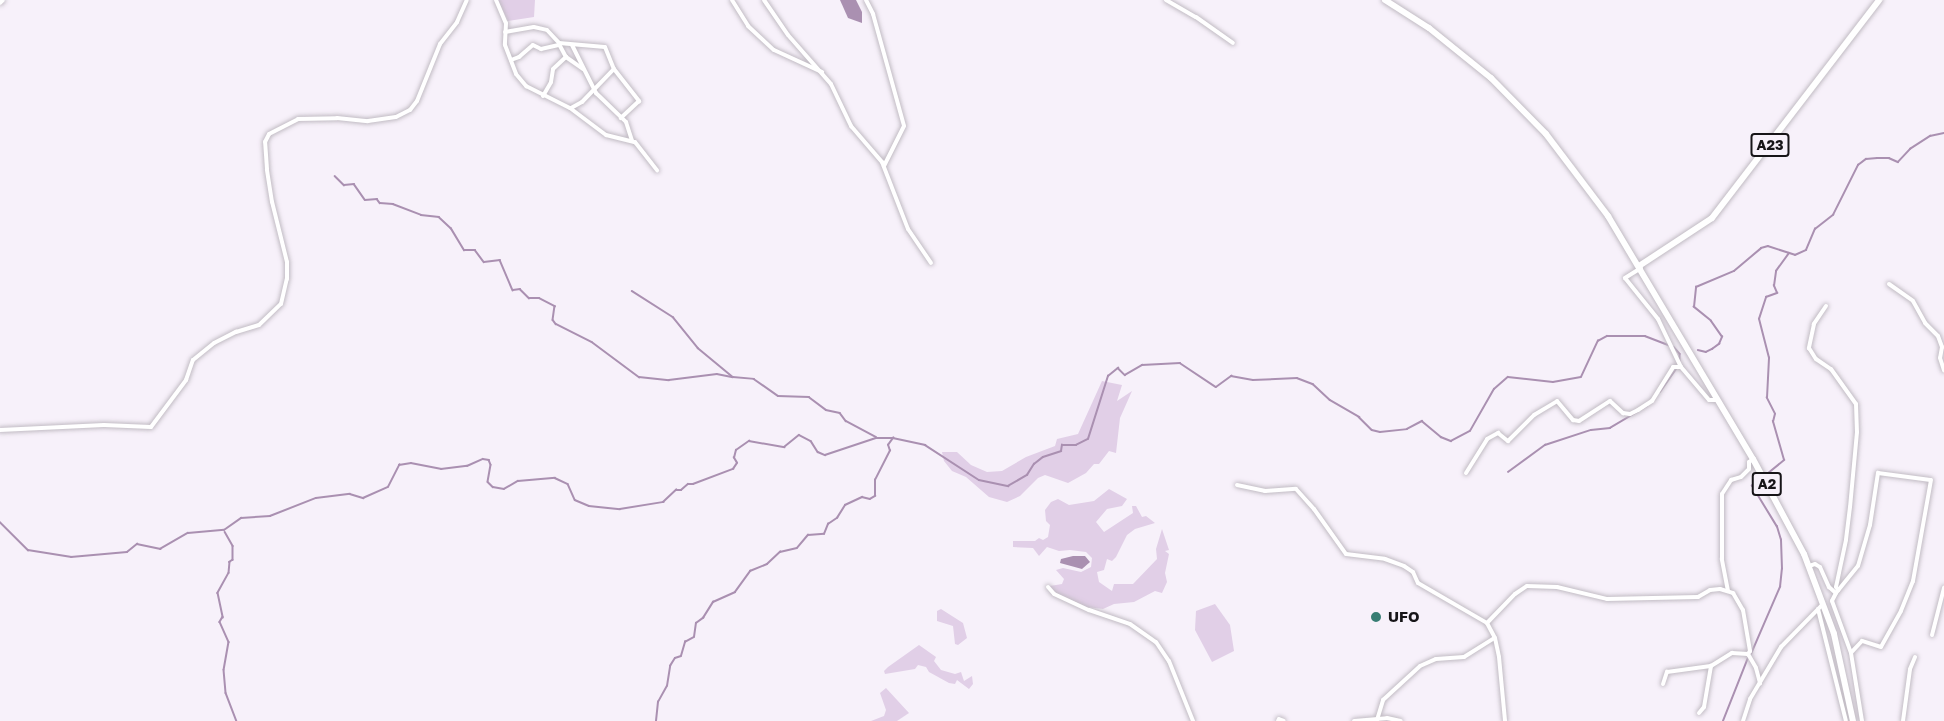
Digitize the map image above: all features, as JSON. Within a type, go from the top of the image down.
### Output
[{"type":"main road","name":"A2","points":[[1385,0],[1461,52],[1519,105],[1580,177],[1640,267],[1785,515],[1809,566],[1824,603],[1845,673],[1853,721]]},
{"type":"main road","name":"A23","points":[[1640,267],[1712,218],[1879,0]]},
{"type":"street","points":[[0,3],[3,0]]},
{"type":"street","points":[[0,430],[94,425],[152,427],[186,380],[193,360],[214,343],[236,332],[259,325],[281,304],[287,279],[287,262],[272,202],[267,169],[264,142],[269,134],[298,120],[337,118],[368,121],[396,117],[410,110],[417,101],[440,44],[457,22],[467,0]]},
{"type":"street","points":[[496,0],[504,18],[505,45],[520,80],[543,96],[570,108],[606,135],[633,142],[643,149],[657,170]]},
{"type":"street","points":[[732,0],[737,12],[748,26],[774,50],[822,72]]},
{"type":"street","points":[[764,0],[788,35],[831,84],[851,126],[884,166],[908,229],[931,263]]},
{"type":"street","points":[[866,0],[873,14],[904,126],[884,166]]},
{"type":"street","points":[[1166,0],[1196,17],[1233,43]]},
{"type":"street","points":[[505,32],[539,28],[547,30],[566,57],[583,69]]},
{"type":"street","points":[[511,60],[519,57],[532,45],[541,49],[559,44],[605,47],[614,69],[639,101],[621,118]]},
{"type":"street","points":[[572,44],[594,90],[628,126],[633,142]]},
{"type":"street","points":[[543,96],[554,69],[566,57]]},
{"type":"street","points":[[570,108],[577,107],[614,69]]},
{"type":"street","points":[[1640,267],[1624,278],[1658,319],[1676,352],[1681,367],[1708,400],[1718,400]]},
{"type":"street","points":[[1889,284],[1913,301],[1925,323],[1938,336],[1942,347],[1940,358],[1944,370]]},
{"type":"street","points":[[1826,306],[1814,324],[1809,348],[1816,359],[1831,369],[1856,404],[1857,432],[1850,507],[1837,591]]},
{"type":"street","points":[[1466,473],[1487,439],[1498,433],[1508,441],[1534,415],[1557,401],[1573,420],[1579,421],[1610,401],[1623,413],[1630,414],[1652,401],[1672,367],[1681,367]]},
{"type":"street","points":[[1728,591],[1722,560],[1722,494],[1731,480],[1742,477],[1749,469],[1749,462],[1753,459]]},
{"type":"street","points":[[1851,653],[1862,641],[1881,647],[1901,611],[1913,581],[1931,480],[1878,473],[1870,525],[1858,566],[1837,591],[1833,601],[1851,653],[1862,721]]},
{"type":"street","points":[[1237,485],[1265,491],[1296,489],[1314,509],[1346,554],[1385,559],[1404,566],[1413,572],[1418,583],[1487,623],[1499,657],[1504,721]]},
{"type":"street","points":[[1809,566],[1815,564],[1820,567],[1829,587],[1837,591]]},
{"type":"street","points":[[1487,623],[1515,594],[1527,586],[1557,587],[1607,599],[1698,597],[1710,590],[1728,591],[1733,593],[1743,610],[1750,651],[1748,654],[1756,668],[1760,683]]},
{"type":"street","points":[[1048,587],[1054,594],[1082,607],[1130,624],[1156,642],[1169,662],[1193,721]]},
{"type":"street","points":[[1932,635],[1944,588]]},
{"type":"street","points":[[1743,721],[1750,699],[1781,647],[1824,603]]},
{"type":"street","points":[[1818,609],[1846,721]]},
{"type":"street","points":[[1377,720],[1383,700],[1420,666],[1436,659],[1464,657],[1494,638]]},
{"type":"street","points":[[1663,684],[1667,672],[1703,665],[1712,666],[1732,653],[1748,654]]},
{"type":"street","points":[[1903,721],[1910,669],[1915,657]]},
{"type":"street","points":[[1699,713],[1704,707],[1712,666]]},
{"type":"street","points":[[1354,721],[1387,718],[1401,721]]},
{"type":"street","points":[[1278,721],[1284,721]]},
{"type":"shaded area","points":[[498,0],[535,0],[534,17],[508,21]]},
{"type":"shaded area","points":[[840,0],[856,0],[862,12],[862,23],[848,18]]},
{"type":"shaded area","points":[[1102,381],[1122,385],[1117,401],[1132,391],[1120,418],[1116,453],[1109,451],[1099,464],[1094,464],[1086,473],[1068,483],[1045,475],[1038,478],[1020,496],[1007,502],[989,497],[966,477],[952,471],[944,461],[942,452],[957,452],[971,465],[987,472],[1002,471],[1026,457],[1055,446],[1057,439],[1078,434]]},
{"type":"shaded area","points":[[1109,489],[1127,499],[1122,506],[1107,509],[1096,522],[1104,532],[1133,513],[1132,506],[1136,506],[1142,517],[1146,516],[1155,523],[1135,529],[1127,535],[1116,557],[1112,561],[1107,559],[1104,570],[1097,572],[1099,582],[1112,591],[1114,584],[1133,584],[1157,559],[1156,549],[1162,529],[1169,550],[1165,551],[1169,554],[1165,573],[1167,582],[1162,593],[1155,591],[1134,602],[1114,604],[1103,609],[1087,607],[1055,593],[1050,586],[1062,584],[1064,579],[1056,570],[1063,568],[1081,572],[1091,567],[1092,558],[1086,552],[1059,551],[1047,547],[1039,556],[1033,548],[1013,547],[1013,541],[1035,541],[1048,537],[1050,525],[1046,521],[1045,510],[1051,502],[1058,499],[1069,505],[1094,501]]},
{"type":"shaded area","points":[[1085,556],[1090,562],[1082,569],[1060,563],[1061,559]]},
{"type":"shaded area","points":[[1215,604],[1230,625],[1234,651],[1212,662],[1195,630],[1196,611]]},
{"type":"shaded area","points":[[941,609],[963,623],[967,638],[958,645],[955,644],[953,626],[937,621],[937,611]]},
{"type":"shaded area","points":[[919,645],[936,657],[934,661],[941,670],[955,674],[961,672],[964,681],[972,676],[973,684],[969,689],[957,680],[955,684],[949,683],[929,672],[926,667],[918,665],[915,669],[885,674],[884,671],[888,667]]},
{"type":"shaded area","points":[[886,688],[909,713],[897,721],[871,721],[884,716],[886,710],[880,693]]},
{"type":"waterway","points":[[1698,350],[1706,352],[1712,349],[1719,344],[1722,337],[1711,321],[1694,307],[1696,287],[1734,271],[1761,248],[1768,246],[1795,255],[1806,250],[1815,229],[1833,215],[1858,165],[1866,159],[1877,158],[1889,158],[1898,162],[1910,149],[1930,136],[1944,133]]},
{"type":"waterway","points":[[335,176],[344,185],[354,184],[365,200],[377,199],[380,203],[393,204],[421,215],[439,217],[451,228],[464,250],[475,250],[484,262],[500,260],[513,290],[520,289],[529,298],[539,298],[555,306],[553,320],[556,324],[592,342],[639,377],[669,380],[717,374],[733,377]]},
{"type":"waterway","points":[[1767,474],[1784,460],[1773,422],[1775,414],[1767,398],[1769,358],[1759,319],[1766,297],[1777,293],[1774,286],[1776,271],[1789,253]]},
{"type":"waterway","points":[[632,291],[673,317],[698,348],[733,377],[754,379],[778,396],[809,397],[826,410],[840,413],[846,421],[876,437]]},
{"type":"waterway","points":[[0,522],[28,550],[71,557],[127,552],[137,544],[160,549],[188,533],[224,530],[241,518],[270,516],[316,498],[350,494],[363,498],[388,487],[399,465],[411,463],[441,469],[467,466],[483,459],[489,460],[491,465],[488,482],[493,487],[504,489],[518,481],[555,478],[568,484],[575,500],[589,506],[620,509],[663,502],[676,490],[681,490],[688,484],[733,469],[737,463],[734,458],[736,450],[749,441],[784,447],[799,435],[811,441],[818,452],[825,455],[876,438],[893,438],[925,445],[979,480],[1008,486],[1027,475],[1034,464],[1043,457],[1061,451],[1062,445],[1076,445],[1088,439],[1108,376],[1118,368],[1125,375],[1142,365],[1180,363],[1216,387],[1231,376],[1253,380],[1297,378],[1313,384],[1330,400],[1359,417],[1372,430],[1380,432],[1407,429],[1422,421],[1441,437],[1451,441],[1470,431],[1494,389],[1508,377],[1553,382],[1581,377],[1598,341],[1607,336],[1645,336],[1669,345]]},
{"type":"waterway","points":[[1674,347],[1680,354],[1680,362]]},
{"type":"waterway","points":[[1660,392],[1676,369]]},
{"type":"waterway","points":[[1508,472],[1545,445],[1591,430],[1610,428],[1647,406]]},
{"type":"waterway","points":[[656,721],[658,702],[667,686],[670,666],[675,658],[681,656],[685,642],[694,637],[696,623],[703,618],[713,602],[735,592],[750,571],[767,564],[780,552],[797,548],[808,535],[824,534],[828,524],[837,518],[845,505],[862,497],[870,499],[875,496],[875,480],[890,451],[888,445],[893,438]]},
{"type":"waterway","points":[[1751,654],[1780,587],[1782,569],[1781,540],[1777,527],[1752,486],[1757,479]]},
{"type":"waterway","points":[[225,532],[233,546],[233,560],[230,562],[229,573],[218,593],[223,617],[220,622],[229,642],[224,670],[226,693],[237,721]]},
{"type":"waterway","points":[[1723,721],[1748,658]]},
{"type":"place","name":"UFO","points":[[1376,617]]}]
